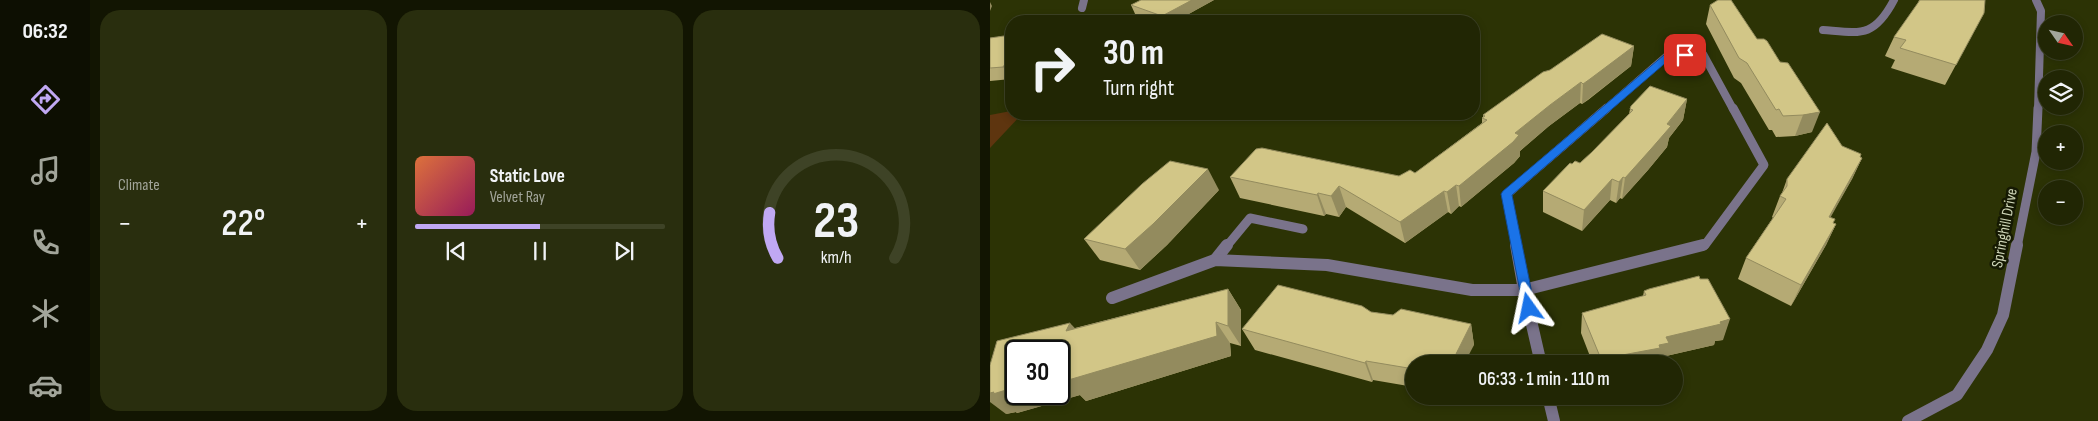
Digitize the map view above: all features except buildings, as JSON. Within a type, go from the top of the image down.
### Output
[{"type":"street","points":[[1082,8],[1084,0]]},
{"type":"street","points":[[1823,30],[1860,32],[1873,30],[1886,17],[1894,0]]},
{"type":"street","name":"Springhill Drive","points":[[1908,421],[1957,395],[1987,350],[2003,315],[2036,152],[2040,11],[2036,0]]},
{"type":"street","points":[[1112,298],[1215,260],[1326,265],[1472,290],[1524,290],[1704,245],[1764,165],[1703,54],[1667,56],[1507,194],[1524,290],[1539,355]]},
{"type":"street","points":[[1215,260],[1250,218],[1303,229]]},
{"type":"street","points":[[1550,405],[1554,421]]},
{"type":"shaded area","points":[[1005,112],[1005,120],[1016,120],[990,148],[990,115]]},
{"type":"route","points":[[1529,308],[1507,194],[1667,56],[1685,55]]}]
